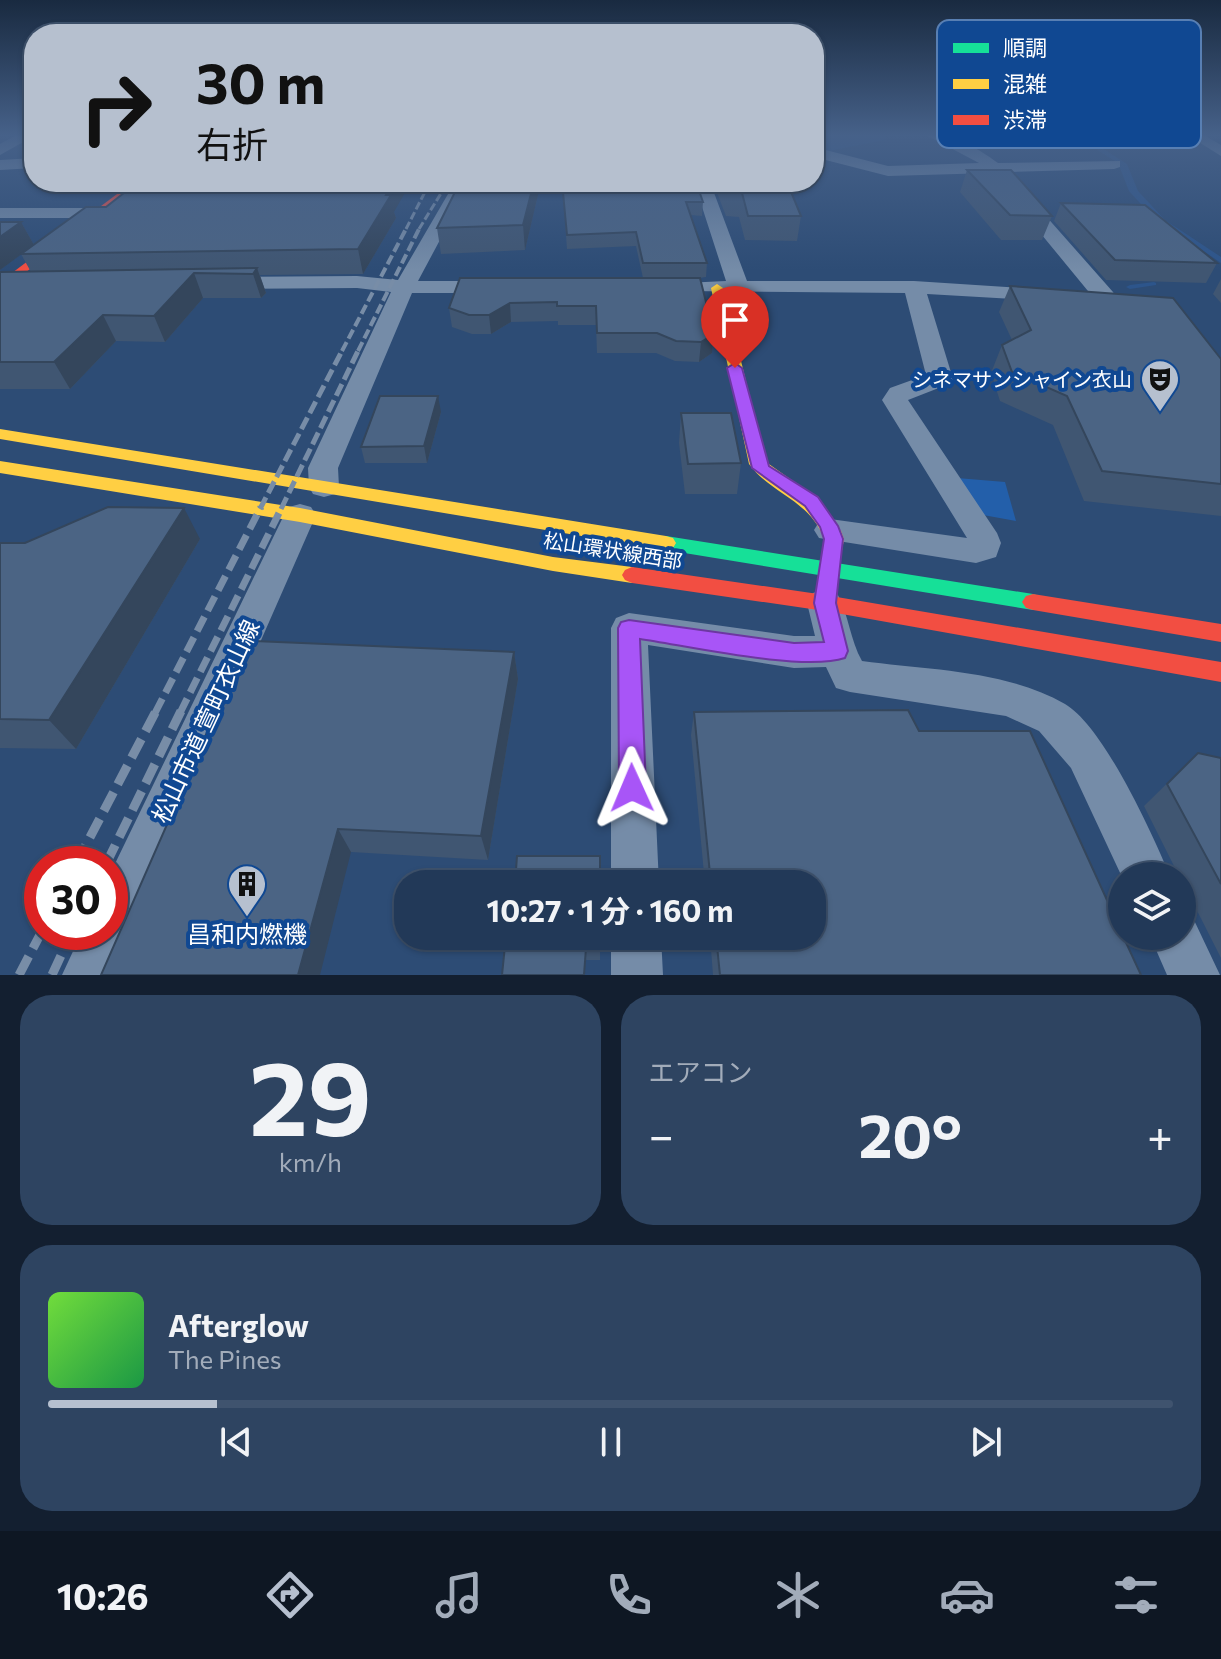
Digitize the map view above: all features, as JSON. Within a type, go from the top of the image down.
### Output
[{"type":"street","points":[[676,287],[914,287],[1105,297],[1005,180]]},
{"type":"street","points":[[0,288],[126,192]]},
{"type":"street","name":"松山市道 萱町衣山線","points":[[128,890],[312,501],[323,468],[404,287],[457,192]]},
{"type":"street","points":[[706,192],[739,287]]},
{"type":"street","points":[[0,213],[99,213]]},
{"type":"street","points":[[195,283],[357,282],[404,287],[511,287]]},
{"type":"street","points":[[0,288],[32,287]]},
{"type":"street","points":[[830,530],[963,550],[984,549],[981,533],[895,400],[899,393],[940,379],[914,287]]},
{"type":"street","points":[[717,288],[758,464],[764,472],[811,502],[834,539],[827,586],[837,651],[850,676],[1010,699],[1053,718],[1086,754],[1139,862]]},
{"type":"street","name":"松山環状線西部","points":[[0,434],[312,501],[553,564],[827,586],[1221,633]]},
{"type":"street","name":"松山環状線西部","points":[[0,467],[312,501],[827,586],[1221,672]]},
{"type":"street","points":[[635,870],[629,628],[794,652],[837,651]]},
{"type":"street","name":"松山市道 萱町衣山線","points":[[88,975],[100,950]]},
{"type":"street","points":[[636,950],[637,975]]},
{"type":"street","points":[[1182,950],[1194,975]]},
{"type":"shaded area","points":[[1124,180],[1133,180],[1138,191],[1165,220],[1221,257],[1221,263],[1150,214],[1129,191]]},
{"type":"shaded area","points":[[957,478],[1005,482],[1016,521],[983,515]]},
{"type":"building","points":[[976,180],[1019,180],[1052,216],[1010,215]]},
{"type":"building","points":[[125,192],[388,192],[386,195],[391,195],[358,249],[21,254],[86,207],[106,207]]},
{"type":"building","points":[[455,192],[531,192],[523,225],[437,228]]},
{"type":"building","points":[[563,192],[700,192],[703,202],[686,202],[707,263],[643,263],[636,232],[567,235]]},
{"type":"building","points":[[728,192],[791,192],[801,216],[748,216],[742,193]]},
{"type":"building","points":[[1061,203],[1145,205],[1217,263],[1115,260]]},
{"type":"building","points":[[0,222],[21,222],[0,237]]},
{"type":"building","points":[[257,268],[253,274],[194,273],[154,316],[103,315],[54,362],[0,362],[0,272]]},
{"type":"building","points":[[460,278],[700,278],[714,334],[701,342],[676,341],[657,333],[597,333],[596,306],[557,306],[557,302],[510,303],[489,315],[469,315],[449,308]]},
{"type":"building","points":[[1010,286],[1173,298],[1221,359],[1221,484],[1102,471],[1067,396],[1012,372],[1002,345],[1031,330]]},
{"type":"building","points":[[380,396],[438,396],[424,446],[361,447]]},
{"type":"building","points":[[681,413],[731,413],[741,463],[688,464]]},
{"type":"building","points":[[108,507],[184,508],[49,720],[0,719],[0,543],[25,543]]},
{"type":"building","points":[[252,641],[514,652],[481,836],[338,829],[298,975],[101,975],[112,950],[128,950],[128,913],[169,820],[164,820]]},
{"type":"building","points":[[908,710],[919,731],[1030,731],[1108,902],[1108,950],[1129,950],[1141,975],[720,975],[717,950],[826,950],[826,870],[710,870],[694,712]]},
{"type":"building","points":[[1198,753],[1221,758],[1221,884],[1167,784]]},
{"type":"building","points":[[517,856],[600,856],[600,870],[516,870]]},
{"type":"building","points":[[505,950],[586,950],[584,975],[502,975]]},
{"type":"waterway","points":[[1130,287],[1154,284]]},
{"type":"railway","points":[[406,229],[425,192]]},
{"type":"railway","points":[[419,229],[442,192]]},
{"type":"railway","points":[[342,351],[407,227]]},
{"type":"railway","points":[[359,349],[419,229]]},
{"type":"railway","points":[[260,509],[343,349]]},
{"type":"railway","points":[[281,509],[359,349]]},
{"type":"railway","points":[[155,713],[261,507]]},
{"type":"railway","points":[[180,713],[282,507]]},
{"type":"railway","points":[[85,846],[156,711]]},
{"type":"railway","points":[[115,846],[181,711]]},
{"type":"railway","points":[[19,975],[32,950]]},
{"type":"railway","points":[[52,975],[64,950]]},
{"type":"traffic: fast","points":[[666,543],[1033,602]]},
{"type":"traffic: slow","points":[[717,288],[758,464],[807,499],[834,539],[826,598]]},
{"type":"traffic: slow","points":[[0,434],[666,543]]},
{"type":"traffic: slow","points":[[0,467],[300,515],[553,564],[632,575]]},
{"type":"traffic: jam","points":[[0,288],[126,192]]},
{"type":"traffic: jam","points":[[632,575],[825,603],[1221,672]]},
{"type":"traffic: jam","points":[[1033,602],[1221,633]]},
{"type":"place","name":"シネマサンシャイン衣山","points":[[1160,413]]},
{"type":"place","name":"昌和内燃機","points":[[247,918]]},
{"type":"route","points":[[632,788],[629,628],[794,652],[837,651],[825,603],[834,539],[829,526],[811,502],[764,472],[758,464],[735,368]]}]
